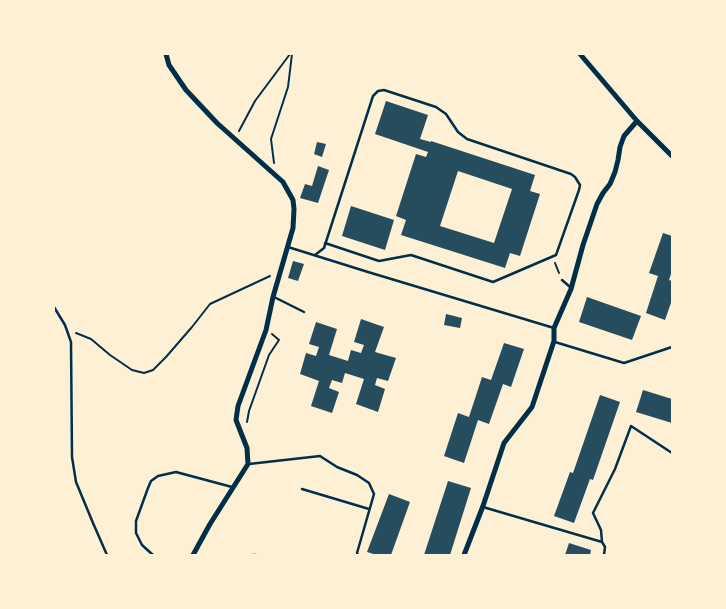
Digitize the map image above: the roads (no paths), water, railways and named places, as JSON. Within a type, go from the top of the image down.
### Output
[{"type":"street","points":[[166,54],[169,64],[186,90],[218,123],[283,182],[293,200],[293,228],[273,297],[266,330],[238,406],[236,420],[247,448],[248,464],[192,555]]},
{"type":"street","points":[[580,54],[637,121],[672,156]]},
{"type":"street","points":[[464,555],[504,444],[532,407],[554,342],[554,328],[571,289],[597,204],[602,193],[610,184],[615,172],[624,136],[637,121]]},
{"type":"lane","points":[[314,255],[324,248],[325,243],[373,96],[378,91],[384,90],[436,107],[446,114],[458,132],[467,140],[571,174],[580,185],[556,255],[493,282],[411,255],[379,261],[325,243]]},
{"type":"lane","points":[[288,247],[554,328]]},
{"type":"lane","points":[[562,280],[571,289]]},
{"type":"lane","points":[[273,297],[304,312]]},
{"type":"lane","points":[[54,306],[72,342],[72,457],[76,482],[107,555]]},
{"type":"lane","points":[[554,342],[624,363],[672,347]]},
{"type":"lane","points":[[604,555],[605,547],[602,542],[601,530],[593,513],[615,469],[630,426],[672,452]]},
{"type":"lane","points":[[248,464],[320,456],[337,467],[357,475],[369,484],[374,494],[358,555]]},
{"type":"lane","points":[[153,555],[142,545],[136,534],[136,521],[152,481],[158,476],[176,472],[234,487]]},
{"type":"lane","points":[[302,489],[369,509]]},
{"type":"lane","points":[[483,506],[602,542]]}]
